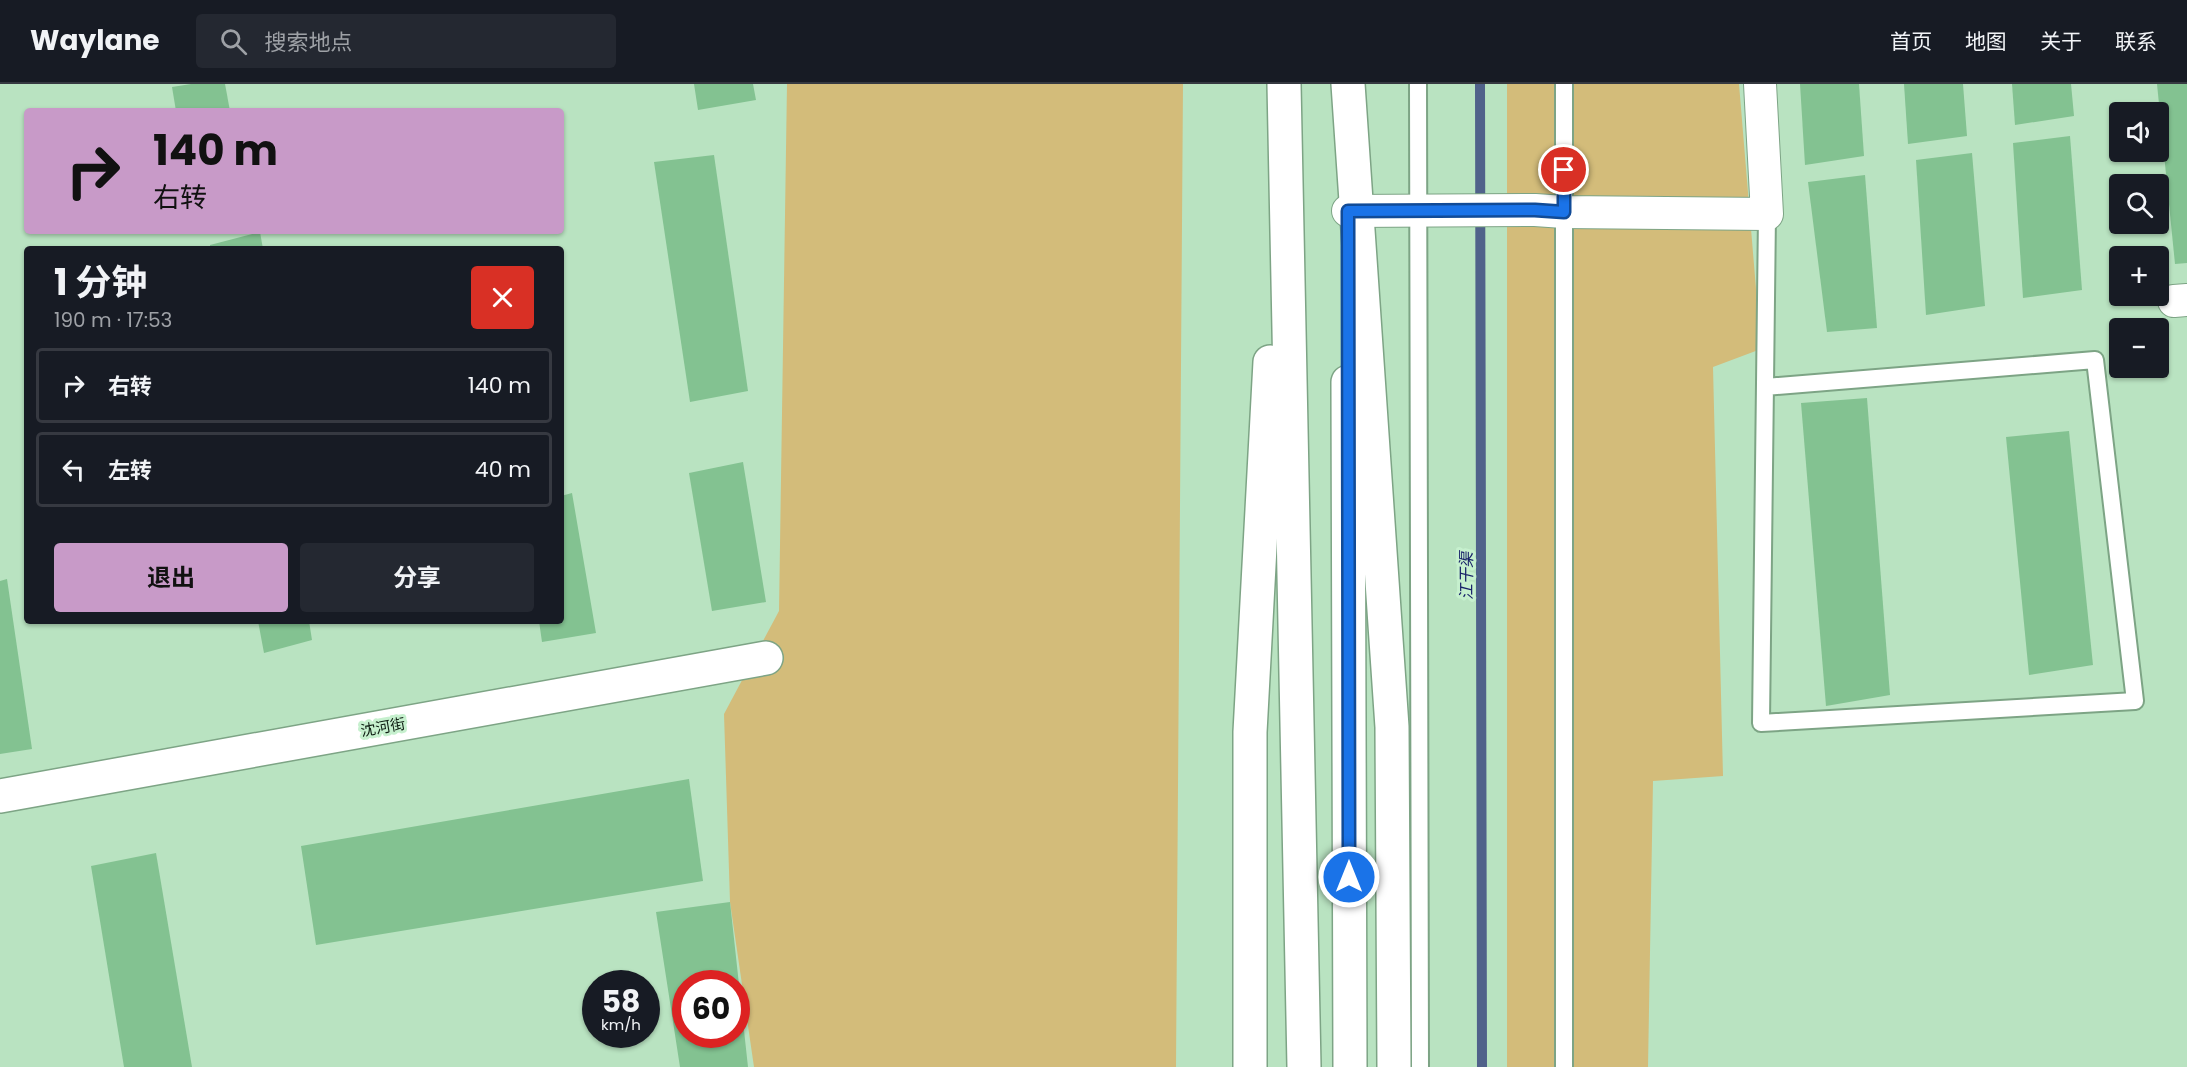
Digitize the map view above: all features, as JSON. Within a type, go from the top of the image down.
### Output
[{"type":"main road","points":[[1348,84],[1352,211],[1350,1067]]},
{"type":"main road","points":[[1250,1067],[1250,732],[1284,89]]},
{"type":"main road","points":[[1284,89],[1304,1067]]},
{"type":"main road","points":[[1352,211],[1392,727],[1394,1067]]},
{"type":"main road","name":"沈河街","points":[[0,796],[766,658]]},
{"type":"street","points":[[1352,211],[1767,214],[1760,84]]},
{"type":"lane","points":[[1418,84],[1426,211],[1420,1067]]},
{"type":"lane","points":[[1564,84],[1549,211],[1564,1067]]},
{"type":"lane","points":[[1765,387],[2095,360],[2135,701],[1761,723],[1767,214]]},
{"type":"shaded area","points":[[787,84],[1183,84],[1176,1067],[754,1067],[750,1040],[750,970],[740,970],[730,902],[724,714],[779,611]]},
{"type":"shaded area","points":[[1507,84],[1739,84],[1761,349],[1713,367],[1723,776],[1653,781],[1648,1067],[1507,1067]]},
{"type":"building","points":[[191,84],[225,84],[229,108],[176,108],[172,87]]},
{"type":"building","points":[[694,84],[753,84],[756,100],[698,110]]},
{"type":"building","points":[[1800,84],[1859,84],[1864,156],[1805,165]]},
{"type":"building","points":[[1904,84],[1963,84],[1967,136],[1908,144]]},
{"type":"building","points":[[2012,84],[2071,84],[2074,116],[2015,125]]},
{"type":"building","points":[[2157,84],[2187,84],[2187,263],[2175,264],[2169,204],[2169,174],[2166,174],[2165,162],[2169,162],[2169,102],[2159,102]]},
{"type":"building","points":[[2070,136],[2082,290],[2023,298],[2013,143]]},
{"type":"building","points":[[1972,153],[1985,306],[1926,315],[1916,160]]},
{"type":"building","points":[[714,155],[748,391],[690,402],[654,162]]},
{"type":"building","points":[[1865,175],[1877,328],[1827,332],[1808,182]]},
{"type":"building","points":[[260,234],[262,246],[210,246]]},
{"type":"building","points":[[1867,398],[1890,695],[1826,706],[1801,403]]},
{"type":"building","points":[[2069,431],[2093,665],[2029,675],[2006,437]]},
{"type":"building","points":[[743,462],[766,602],[712,611],[689,473]]},
{"type":"building","points":[[572,493],[596,633],[542,642],[539,624],[564,624],[564,495]]},
{"type":"building","points":[[7,579],[32,749],[0,754],[0,581]]},
{"type":"building","points":[[259,624],[309,624],[312,640],[264,653]]},
{"type":"building","points":[[689,779],[703,881],[316,945],[301,846]]},
{"type":"building","points":[[156,853],[192,1067],[124,1067],[91,866]]},
{"type":"building","points":[[730,902],[737,970],[672,970],[672,1015],[656,912]]},
{"type":"building","points":[[677,1048],[746,1048],[748,1067],[680,1067]]},
{"type":"waterway","name":"江干渠","points":[[1480,84],[1482,1067]]},
{"type":"route","points":[[1349,877],[1348,211],[1535,210],[1564,212],[1564,170]]}]
